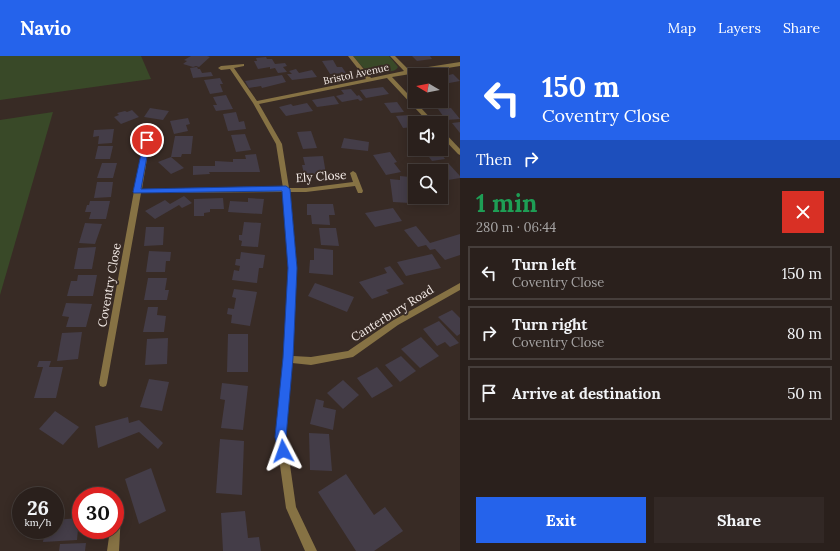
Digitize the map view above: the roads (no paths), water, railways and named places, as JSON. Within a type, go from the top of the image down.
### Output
[{"type":"street","points":[[350,56],[370,80]]},
{"type":"street","points":[[392,56],[408,72]]},
{"type":"street","name":"Bristol Avenue","points":[[434,68],[460,64]]},
{"type":"street","points":[[221,68],[242,65]]},
{"type":"street","points":[[231,67],[256,103],[278,144],[286,189],[293,268],[288,358],[281,437],[291,508],[311,551]]},
{"type":"street","name":"Bristol Avenue","points":[[256,103],[408,72]]},
{"type":"street","points":[[388,76],[425,116]]},
{"type":"street","name":"Coventry Close","points":[[103,383],[147,140]]},
{"type":"street","points":[[448,140],[460,153]]},
{"type":"street","name":"Ely Close","points":[[353,173],[360,191]]},
{"type":"street","name":"Ely Close","points":[[286,189],[306,190],[357,184]]},
{"type":"street","points":[[137,192],[286,189]]},
{"type":"street","name":"Canterbury Road","points":[[288,358],[311,361],[350,354],[395,323],[460,286]]},
{"type":"street","points":[[113,551],[114,539]]}]
